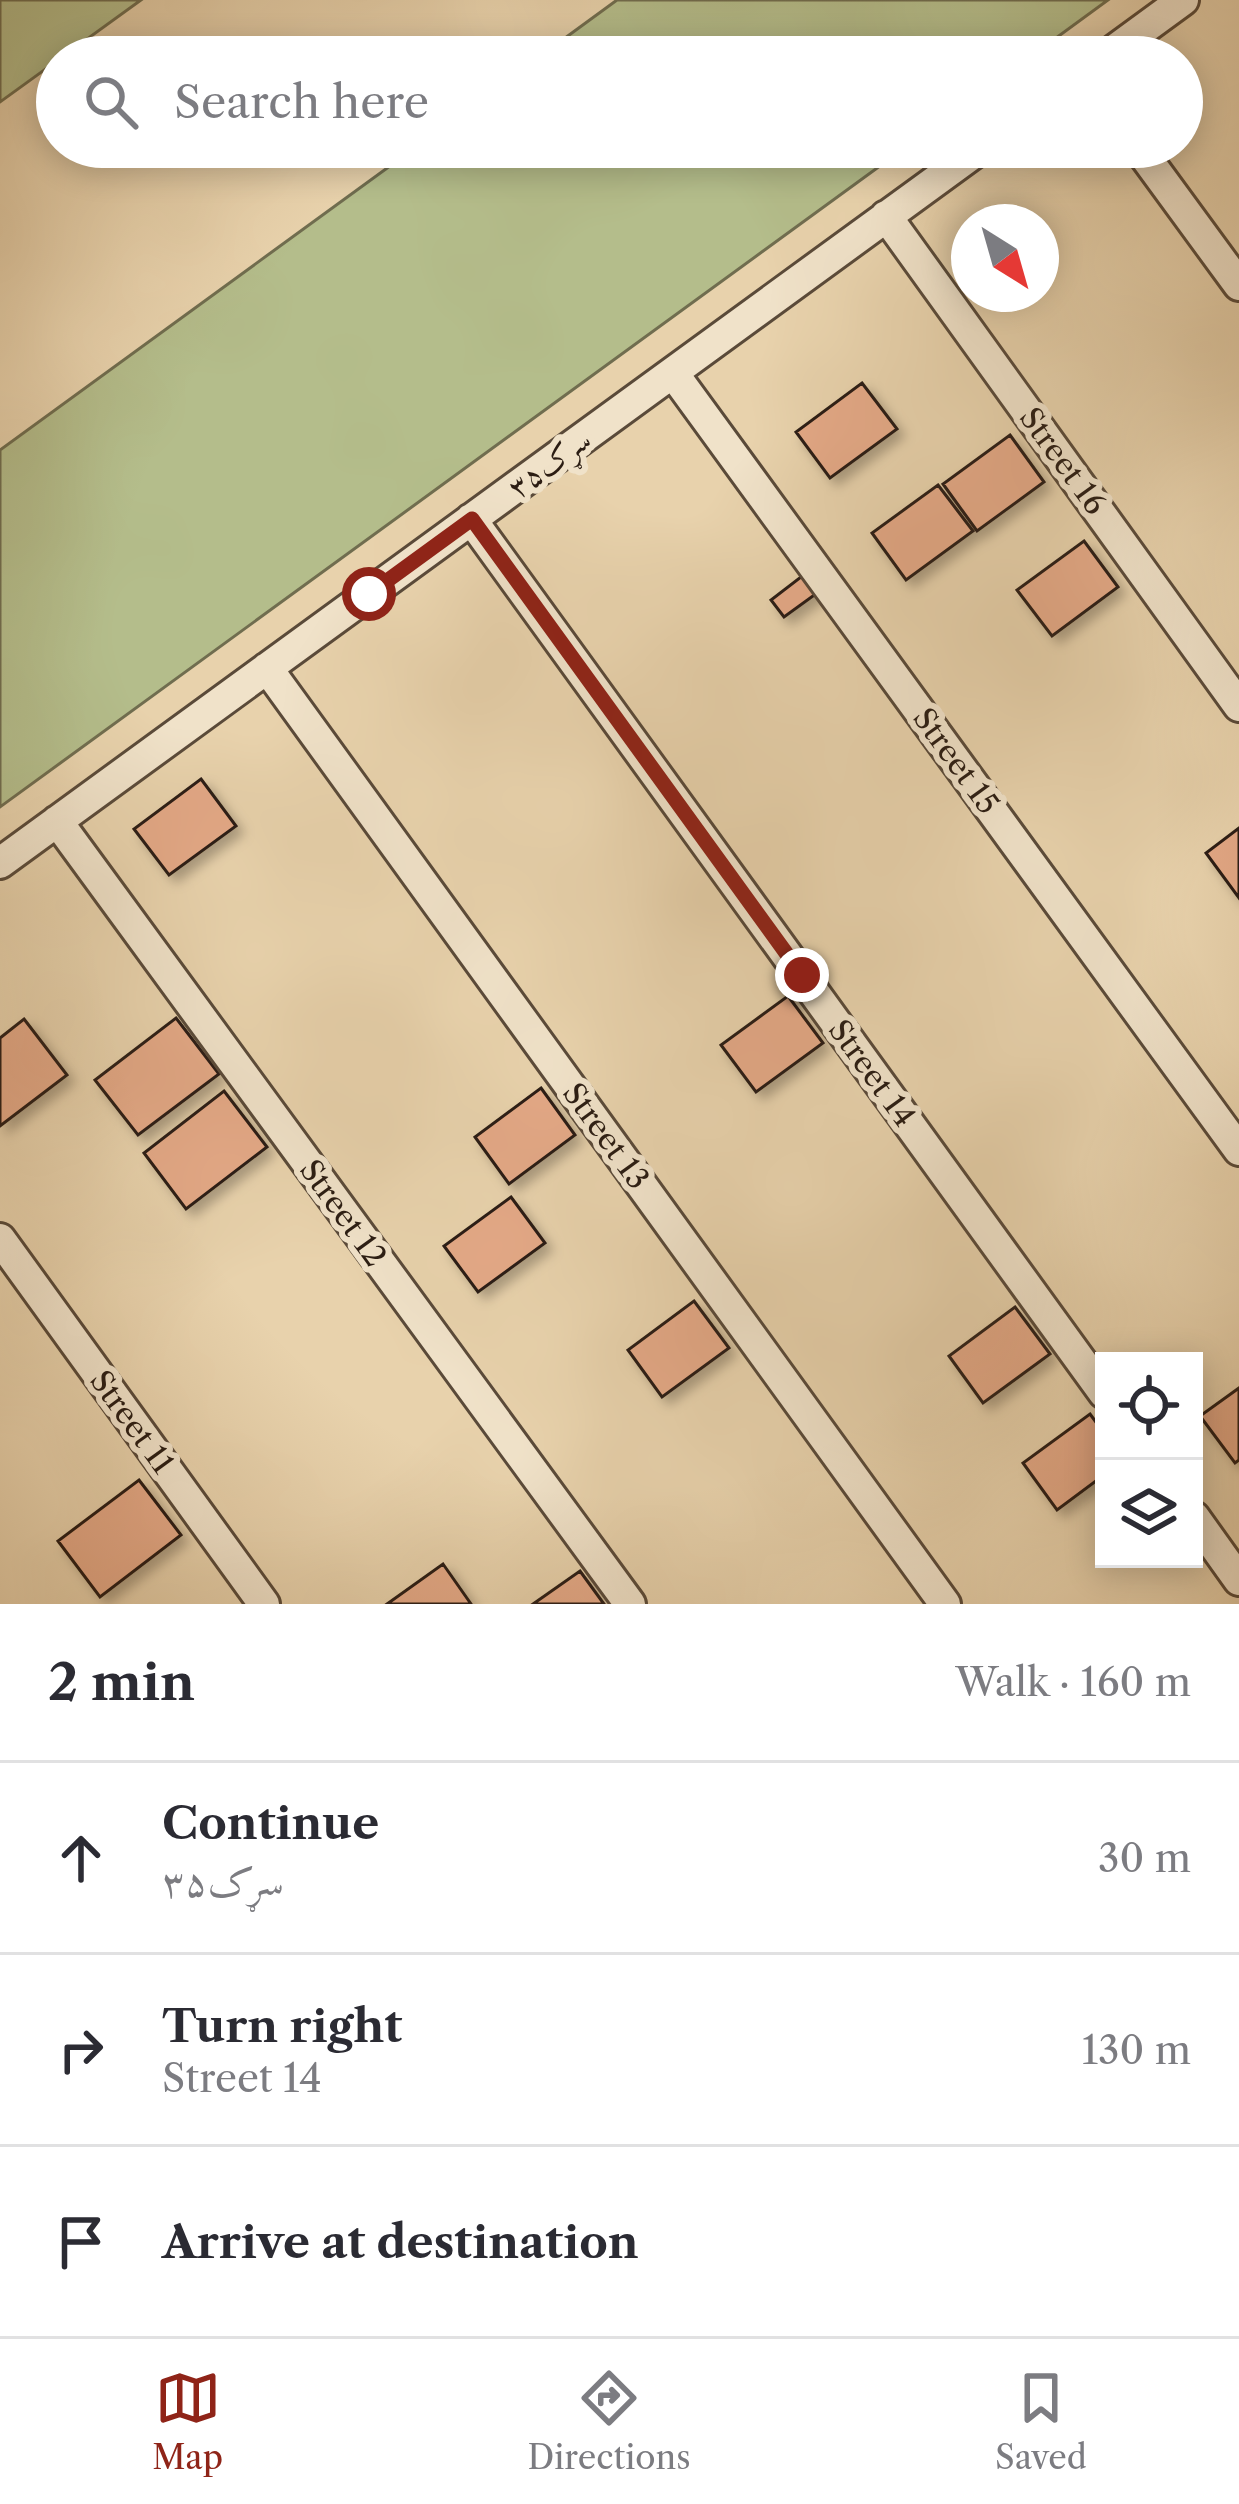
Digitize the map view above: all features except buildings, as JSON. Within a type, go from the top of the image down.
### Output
[{"type":"street","points":[[1134,36],[1184,0]]},
{"type":"street","name":"سړک۳۵","points":[[0,862],[953,168]]},
{"type":"street","points":[[1153,168],[1239,285]]},
{"type":"street","name":"Street 16","points":[[886,216],[1239,706]]},
{"type":"street","name":"Street 15","points":[[673,373],[1239,1150]]},
{"type":"street","name":"Street 14","points":[[472,519],[1095,1381]]},
{"type":"street","name":"Street 13","points":[[267,668],[945,1604]]},
{"type":"street","name":"Street 12","points":[[56,821],[630,1604]]},
{"type":"street","name":"Street 11","points":[[0,1239],[264,1604]]},
{"type":"street","points":[[1203,1530],[1239,1580]]},
{"type":"green space","points":[[0,0],[141,0],[91,36],[36,36],[36,76],[0,102]]},
{"type":"green space","points":[[617,0],[1108,0],[1059,36],[568,36]]},
{"type":"green space","points":[[387,168],[877,168],[0,807],[0,450]]},
{"type":"route","points":[[369,594],[472,519],[802,975]]}]
